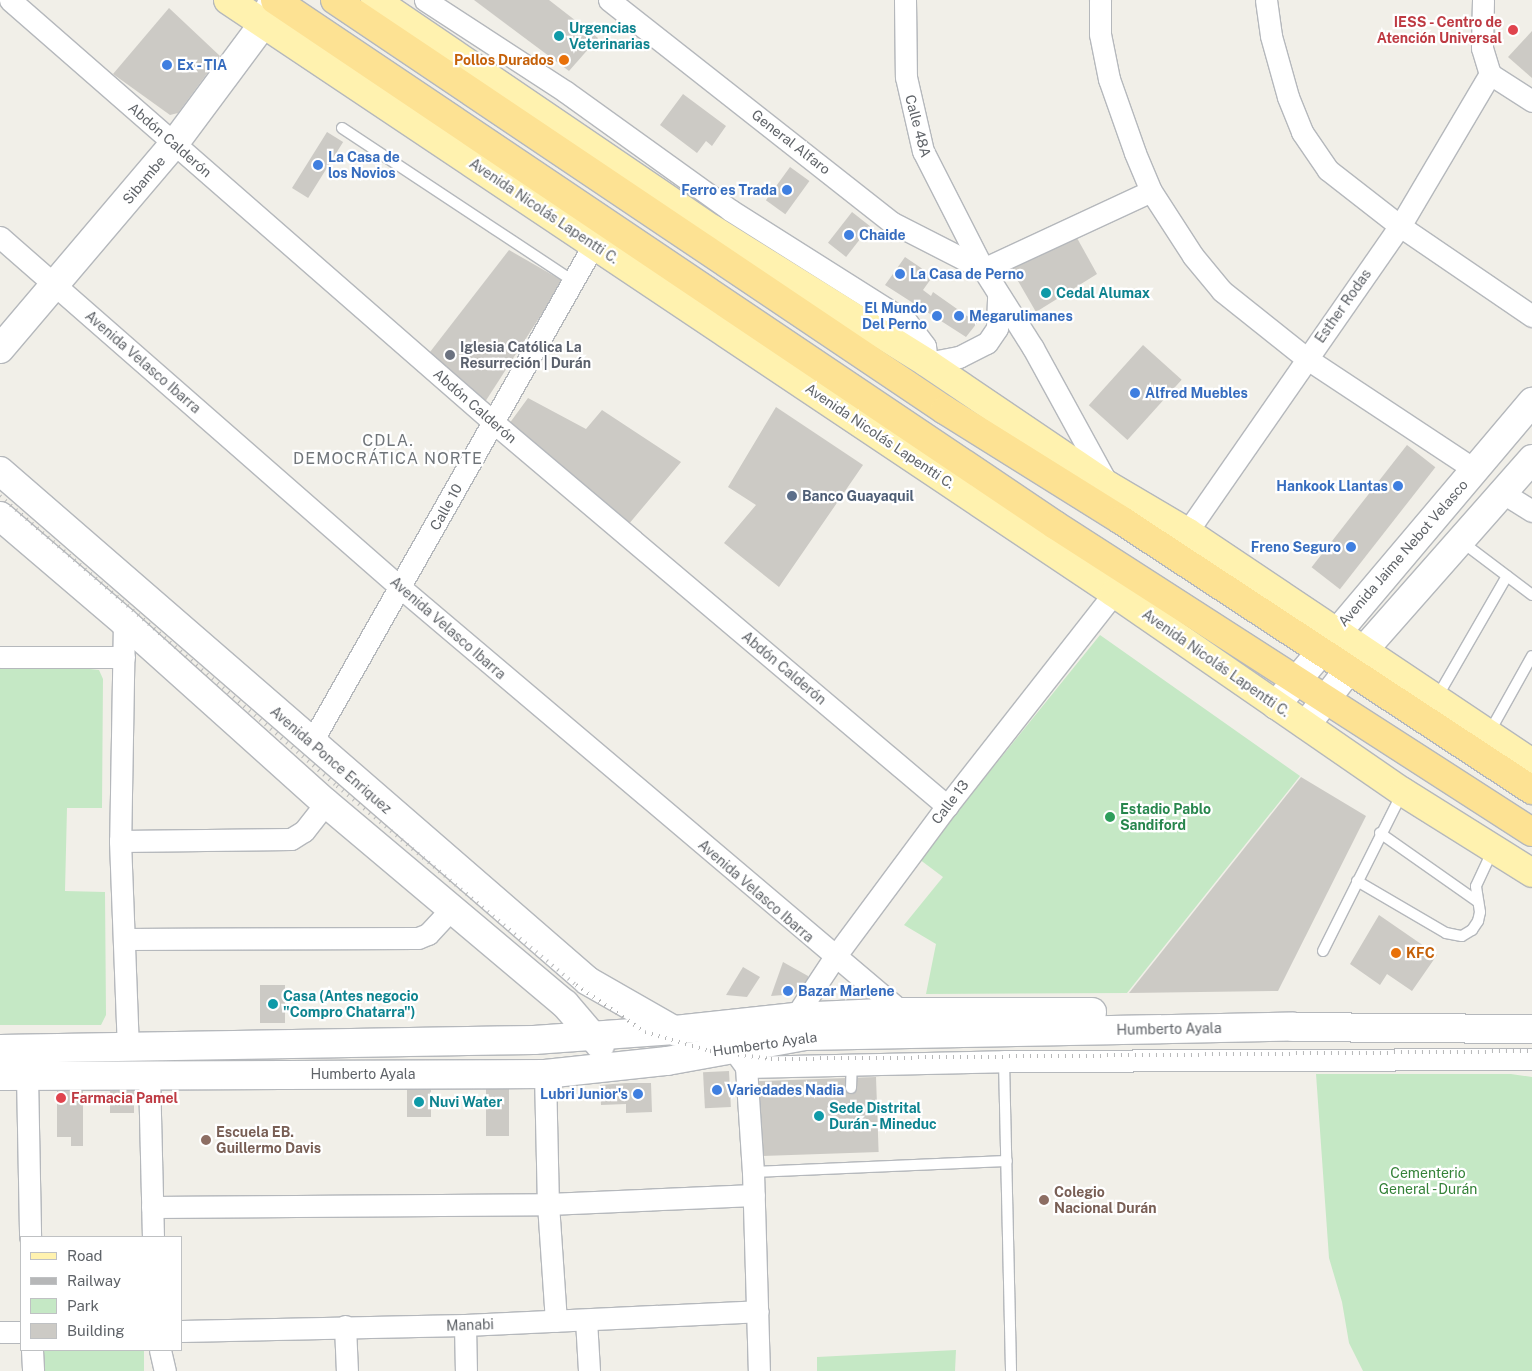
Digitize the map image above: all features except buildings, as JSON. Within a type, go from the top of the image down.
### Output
[{"type":"highway","points":[[335,0],[649,199],[945,410],[1120,520],[1356,661],[1532,790]]},
{"type":"highway","name":"Avenida Nicolás Lapentti C.","points":[[271,8],[1055,525],[1532,832]]},
{"type":"main road","name":"Avenida Nicolás Lapentti C.","points":[[228,0],[271,8],[594,244],[1114,593],[1403,792],[1532,873]]},
{"type":"main road","points":[[375,0],[649,199],[927,364],[1108,486],[1187,532],[1327,642]]},
{"type":"main road","points":[[1356,661],[1436,699],[1532,763]]},
{"type":"street","name":"Abdón Calderón","points":[[10,0],[493,422],[947,806]]},
{"type":"street","points":[[425,0],[566,92],[730,210],[907,322],[925,346],[927,364],[959,357],[987,343],[997,328],[998,294]]},
{"type":"street","name":"General Alfaro","points":[[609,0],[891,222],[983,269]]},
{"type":"street","points":[[1100,0],[1100,34],[1109,79],[1151,191],[1193,256],[1222,291],[1306,358],[1475,470]]},
{"type":"street","points":[[1266,0],[1270,36],[1302,132],[1328,170],[1400,226],[1532,316]]},
{"type":"street","points":[[1481,0],[1482,48],[1490,74],[1532,102]]},
{"type":"street","name":"Calle 48A","points":[[904,1],[906,77],[923,151],[983,269],[1033,348],[1108,486]]},
{"type":"street","name":"Sibambe","points":[[0,349],[174,144],[271,8]]},
{"type":"street","name":"Esther Rodas","points":[[1187,532],[1306,358],[1400,226],[1490,74]]},
{"type":"street","points":[[983,269],[1151,191]]},
{"type":"street","name":"Avenida Velasco Ibarra","points":[[0,237],[401,588],[834,958],[902,1012]]},
{"type":"street","name":"Calle 10","points":[[311,743],[401,588],[572,280],[594,244]]},
{"type":"street","name":"Avenida Jaime Nebot Velasco","points":[[1276,704],[1532,402]]},
{"type":"street","points":[[1306,725],[1356,661],[1462,542],[1532,459]]},
{"type":"street","name":"Avenida Ponce Enriquez","points":[[0,471],[311,743],[588,981],[675,1030]]},
{"type":"street","points":[[1503,493],[1532,511]]},
{"type":"street","points":[[0,516],[124,622],[326,803],[453,907],[565,1004],[594,1035],[615,1068]]},
{"type":"street","name":"Calle 13","points":[[796,1017],[834,958],[947,806],[1114,593]]},
{"type":"street","points":[[124,622],[120,841],[128,1046]]},
{"type":"street","points":[[0,657],[124,657]]},
{"type":"street","points":[[120,841],[291,839],[304,831],[326,803]]},
{"type":"street","points":[[124,939],[418,938],[428,934],[453,907]]},
{"type":"street","name":"Humberto Ayala","points":[[0,1049],[534,1040],[675,1030],[731,1047],[796,1017],[902,1012],[1532,1011]]},
{"type":"street","name":"Humberto Ayala","points":[[0,1076],[545,1074],[615,1068],[804,1036],[1293,1027],[1532,1029]]},
{"type":"street","points":[[675,1030],[691,1056]]},
{"type":"street","points":[[759,1371],[753,1172],[731,1047],[852,1063],[1532,1059]]},
{"type":"street","points":[[149,1074],[153,1236]]},
{"type":"street","points":[[545,1074],[548,1204],[556,1321]]},
{"type":"street","points":[[27,1075],[30,1236]]},
{"type":"street","points":[[152,1207],[548,1204],[754,1195]]},
{"type":"street","name":"Manabi","points":[[182,1331],[346,1326],[465,1325],[758,1310]]},
{"type":"street","points":[[586,1320],[589,1371]]},
{"type":"street","points":[[465,1325],[466,1371]]},
{"type":"street","points":[[346,1326],[347,1371]]},
{"type":"street","points":[[0,1332],[20,1332]]},
{"type":"street","points":[[32,1351],[32,1371]]},
{"type":"street","points":[[160,1351],[165,1371]]},
{"type":"lane","points":[[342,128],[572,280]]},
{"type":"lane","points":[[1462,542],[1532,595]]},
{"type":"lane","points":[[1436,699],[1507,576]]},
{"type":"lane","points":[[1488,734],[1532,656]]},
{"type":"lane","points":[[1323,950],[1380,834],[1403,792]]},
{"type":"lane","points":[[1380,834],[1478,902]]},
{"type":"lane","points":[[1357,880],[1454,937],[1472,930],[1480,912],[1476,886],[1493,850]]},
{"type":"lane","points":[[1004,1061],[1011,1371]]},
{"type":"lane","points":[[851,1088],[852,1063]]},
{"type":"lane","points":[[753,1172],[1007,1161]]},
{"type":"green space","name":"Estadio Pablo Sandiford","points":[[1100,635],[1300,776],[1127,993],[926,994],[936,944],[904,925],[943,877],[919,859]]},
{"type":"green space","points":[[0,668],[90,669],[99,670],[103,679],[102,808],[67,808],[65,891],[105,892],[106,1015],[101,1025],[0,1025]]},
{"type":"green space","name":"Cementerio General - Durán","points":[[1316,1074],[1511,1074],[1532,1077],[1532,1371],[1363,1371],[1349,1343],[1342,1302],[1329,1258]]},
{"type":"green space","points":[[956,1350],[955,1371],[817,1371],[817,1357]]},
{"type":"green space","points":[[43,1351],[144,1351],[144,1371],[43,1371]]},
{"type":"railway","points":[[0,496],[337,786],[576,985],[645,1032],[710,1051],[771,1059],[1532,1051]]},
{"type":"place","name":"IESS - Centro de Atención Universal","points":[[1513,30]]},
{"type":"place","name":"Urgencias Veterinarias","points":[[559,36]]},
{"type":"place","name":"Pollos Durados","points":[[564,60]]},
{"type":"place","name":"Ex - TIA","points":[[167,65]]},
{"type":"place","name":"La Casa de los Novios","points":[[318,165]]},
{"type":"place","name":"Ferro es Trada","points":[[787,190]]},
{"type":"place","name":"Chaide","points":[[849,235]]},
{"type":"place","name":"La Casa de Perno","points":[[900,274]]},
{"type":"place","name":"Cedal Alumax","points":[[1046,293]]},
{"type":"place","name":"El Mundo Del Perno","points":[[937,316]]},
{"type":"place","name":"Megarulimanes","points":[[959,316]]},
{"type":"place","name":"Iglesia Católica La Resurreción | Durán","points":[[450,355]]},
{"type":"place","name":"Alfred Muebles","points":[[1135,393]]},
{"type":"place","name":"Hankook Llantas","points":[[1398,486]]},
{"type":"place","name":"Banco Guayaquil","points":[[792,496]]},
{"type":"place","name":"Freno Seguro","points":[[1351,547]]},
{"type":"place","name":"Estadio Pablo Sandiford","points":[[1110,817]]},
{"type":"place","name":"KFC","points":[[1396,953]]},
{"type":"place","name":"Bazar Marlene","points":[[788,991]]},
{"type":"place","name":"Casa (Antes negocio \"Compro Chatarra\")","points":[[273,1004]]},
{"type":"place","name":"Variedades Nadia","points":[[717,1090]]},
{"type":"place","name":"Lubri Junior's","points":[[638,1094]]},
{"type":"place","name":"Farmacia Pamel","points":[[61,1098]]},
{"type":"place","name":"Nuvi Water","points":[[419,1102]]},
{"type":"place","name":"Sede Distrital Durán - Mineduc","points":[[819,1116]]},
{"type":"place","name":"Escuela EB. Guillermo Davis","points":[[206,1140]]},
{"type":"place","name":"Colegio Nacional Durán","points":[[1044,1200]]},
{"type":"district","name":"CDLA. DEMOCRÁTICA NORTE","points":[[388,450]]}]
